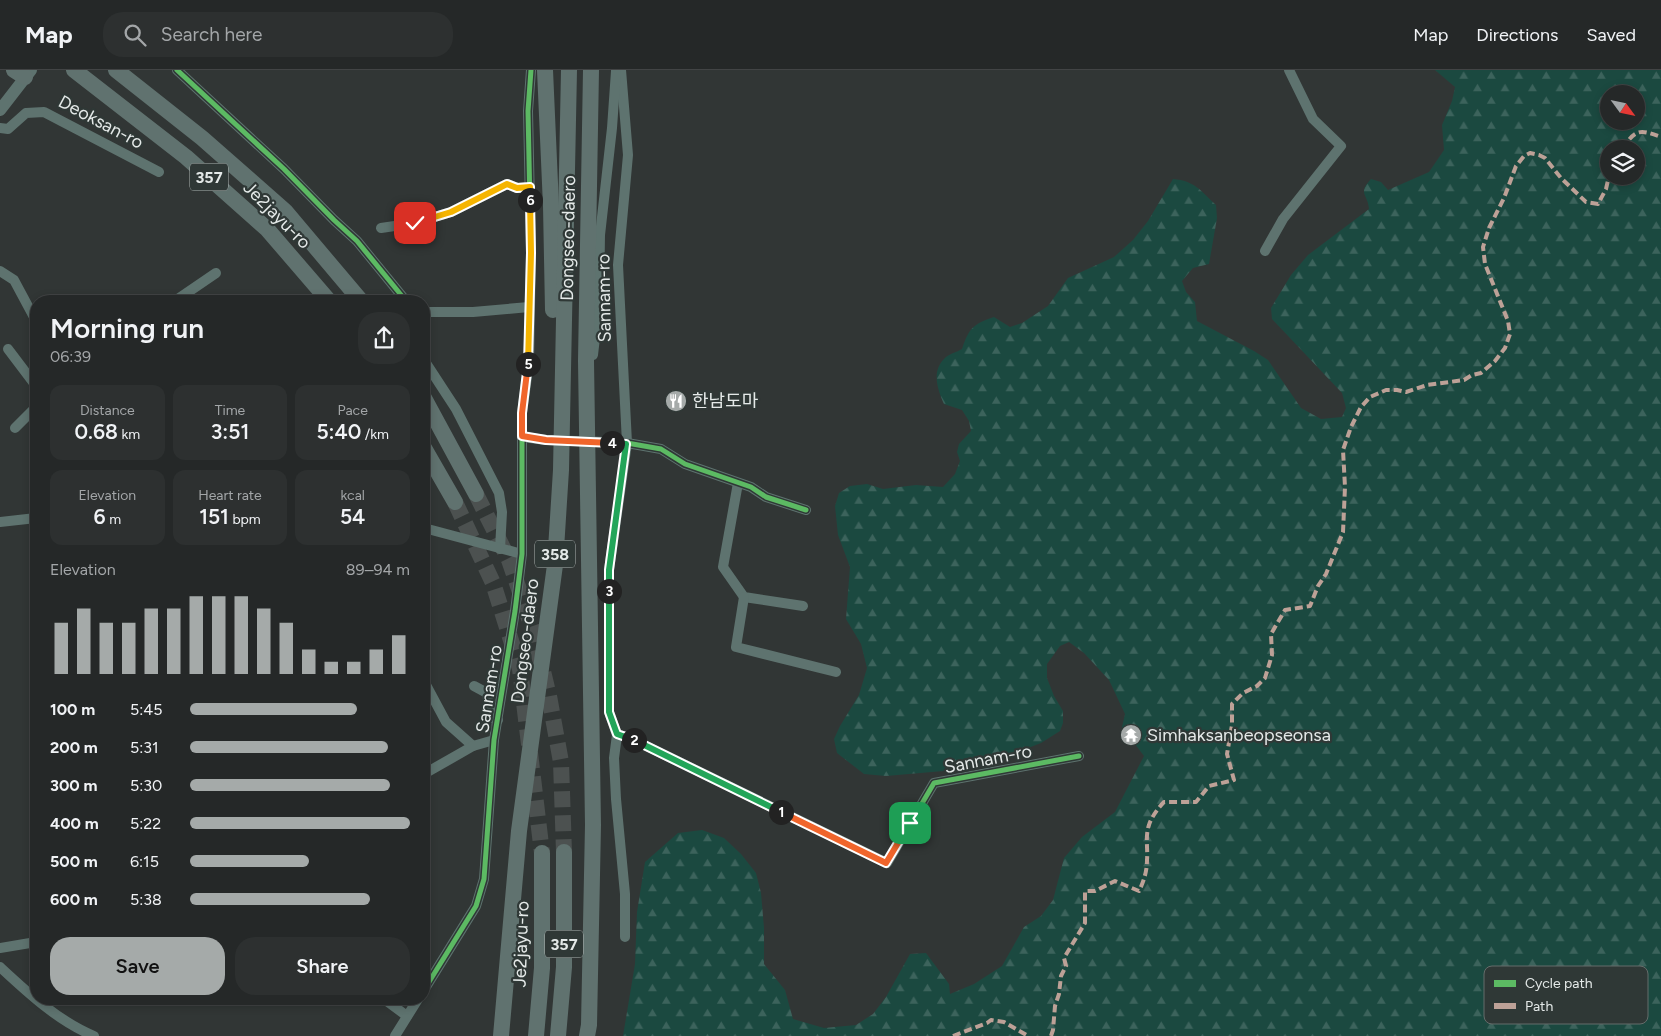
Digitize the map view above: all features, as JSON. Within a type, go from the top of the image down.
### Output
[{"type":"highway","name":"Je2jayu-ro","points":[[74,70],[186,157],[267,229],[324,295]]},
{"type":"highway","name":"Je2jayu-ro","points":[[116,70],[202,138],[286,211],[356,295]]},
{"type":"highway","points":[[545,70],[551,206],[552,373],[561,423]]},
{"type":"highway","name":"Dongseo-daero","points":[[501,1036],[519,831],[555,565],[560,470],[569,70]]},
{"type":"highway","name":"Dongseo-daero","points":[[587,1036],[593,825],[586,408],[591,70]]},
{"type":"highway","points":[[430,409],[476,494]]},
{"type":"highway","points":[[430,458],[455,502]]},
{"type":"highway","name":"357","points":[[558,1036],[564,967],[564,852]]},
{"type":"highway","name":"Je2jayu-ro","points":[[536,1036],[542,968],[542,853]]},
{"type":"street","points":[[177,70],[284,169],[357,241],[401,295]]},
{"type":"street","name":"Sannam-ro","points":[[430,980],[476,906],[484,879],[494,740],[522,554],[522,413],[528,362],[531,253],[528,111],[531,70]]},
{"type":"street","points":[[586,408],[599,303],[600,235],[612,128],[616,70]]},
{"type":"street","name":"Sannam-ro","points":[[621,70],[628,155],[618,264],[626,444],[609,570],[609,712],[617,734],[886,863],[934,783],[1079,756]]},
{"type":"street","points":[[1265,251],[1283,219],[1341,146],[1313,119],[1289,70]]},
{"type":"street","points":[[0,110],[23,72]]},
{"type":"street","name":"Deoksan-ro","points":[[0,128],[8,128],[26,113],[44,112],[159,172]]},
{"type":"street","points":[[381,228],[415,223],[451,212],[507,184],[517,188],[530,187]]},
{"type":"street","points":[[0,271],[14,280],[30,310]]},
{"type":"street","points":[[184,295],[216,273]]},
{"type":"street","points":[[430,312],[473,312],[529,306]]},
{"type":"street","points":[[8,350],[30,378]]},
{"type":"street","points":[[430,369],[456,409],[499,493],[502,512],[500,549]]},
{"type":"street","points":[[15,428],[30,413]]},
{"type":"street","points":[[522,436],[546,440],[605,442],[661,449],[684,464],[751,487],[766,497],[806,510]]},
{"type":"street","points":[[738,483],[723,567],[744,597],[736,648],[836,672]]},
{"type":"street","points":[[0,522],[30,519]]},
{"type":"street","points":[[430,530],[522,554]]},
{"type":"street","points":[[744,597],[804,606]]},
{"type":"street","points":[[474,686],[487,693],[490,717],[498,720]]},
{"type":"street","points":[[430,692],[446,722],[473,746]]},
{"type":"street","points":[[617,734],[614,758],[625,894],[626,937]]},
{"type":"street","points":[[430,771],[473,746],[494,740]]},
{"type":"street","points":[[0,948],[30,943]]},
{"type":"street","points":[[0,967],[30,994]]},
{"type":"street","points":[[44,1005],[78,1029],[94,1036]]},
{"type":"street","points":[[392,1005],[408,1016]]},
{"type":"street","points":[[395,1036],[414,1005]]},
{"type":"green space","points":[[1435,70],[1661,70],[1661,1036],[623,1036],[635,964],[637,912],[645,862],[678,833],[702,830],[724,838],[741,854],[756,873],[761,893],[764,928],[764,964],[785,990],[793,1019],[824,1028],[856,1025],[873,1014],[886,997],[910,954],[926,953],[949,984],[950,994],[974,984],[1002,966],[1024,927],[1041,916],[1053,900],[1064,858],[1082,837],[1115,812],[1144,756],[1122,727],[1125,714],[1109,680],[1084,653],[1069,642],[1060,646],[1047,664],[1047,678],[1054,696],[1063,711],[1063,723],[1060,731],[1041,743],[955,770],[886,776],[864,774],[837,753],[834,739],[859,695],[867,668],[861,644],[846,619],[850,567],[838,535],[835,506],[839,493],[850,486],[867,484],[883,489],[916,485],[943,487],[955,474],[960,461],[957,452],[959,444],[971,431],[969,421],[962,410],[944,404],[937,381],[940,364],[948,356],[962,349],[967,336],[976,325],[994,317],[1010,327],[1022,323],[1048,306],[1068,278],[1114,257],[1133,240],[1148,221],[1173,179],[1192,184],[1216,205],[1217,218],[1209,264],[1193,268],[1182,281],[1186,292],[1195,302],[1197,321],[1268,360],[1301,408],[1321,419],[1342,417],[1346,408],[1342,393],[1272,319],[1271,308],[1291,275],[1308,255],[1369,209],[1364,191],[1371,179],[1381,182],[1388,190],[1429,172],[1444,150],[1442,125],[1452,101],[1455,87]]},
{"type":"tunnel","points":[[476,494],[509,560],[533,630],[549,696],[561,762],[564,852]]},
{"type":"tunnel","points":[[455,502],[493,583],[520,669],[542,853]]},
{"type":"marked path","points":[[1629,140],[1635,134],[1643,132],[1661,137]]},
{"type":"marked path","points":[[1051,1036],[1061,976],[1066,966],[1064,958],[1085,923],[1085,891],[1095,891],[1115,881],[1139,891],[1144,880],[1146,868],[1148,829],[1153,816],[1162,804],[1164,802],[1196,802],[1209,786],[1234,780],[1227,754],[1232,725],[1232,704],[1243,693],[1257,686],[1265,678],[1272,655],[1271,634],[1285,610],[1310,606],[1318,586],[1326,574],[1343,532],[1345,487],[1343,450],[1351,427],[1361,407],[1370,397],[1386,390],[1406,392],[1427,385],[1464,380],[1472,375],[1481,373],[1495,361],[1505,348],[1510,334],[1508,321],[1485,264],[1483,247],[1489,228],[1504,198],[1516,166],[1524,156],[1530,153],[1545,158],[1561,178],[1586,202],[1598,204],[1607,185]]},
{"type":"marked path","points":[[953,1036],[991,1020],[1004,1022],[1028,1036]]},
{"type":"cycle path","points":[[177,70],[284,169],[357,241],[401,295]]},
{"type":"cycle path","points":[[430,980],[476,906],[484,879],[494,740],[515,611],[522,554],[522,413],[529,362],[531,253],[528,111],[531,70]]},
{"type":"cycle path","points":[[522,437],[546,440],[627,443],[661,449],[685,464],[751,487],[766,497],[806,510]]},
{"type":"cycle path","points":[[617,735],[628,737],[887,863],[934,783],[1079,756]]},
{"type":"place","name":"한남도마","points":[[676,401]]},
{"type":"place","name":"Simhaksanbeopseonsa","points":[[1131,735]]},
{"type":"route","points":[[415,223],[451,212],[507,184],[517,188],[530,187],[531,253],[528,362],[522,413],[522,436],[546,440],[626,444],[609,570],[609,712],[617,734],[628,737],[886,863],[910,823]]}]
